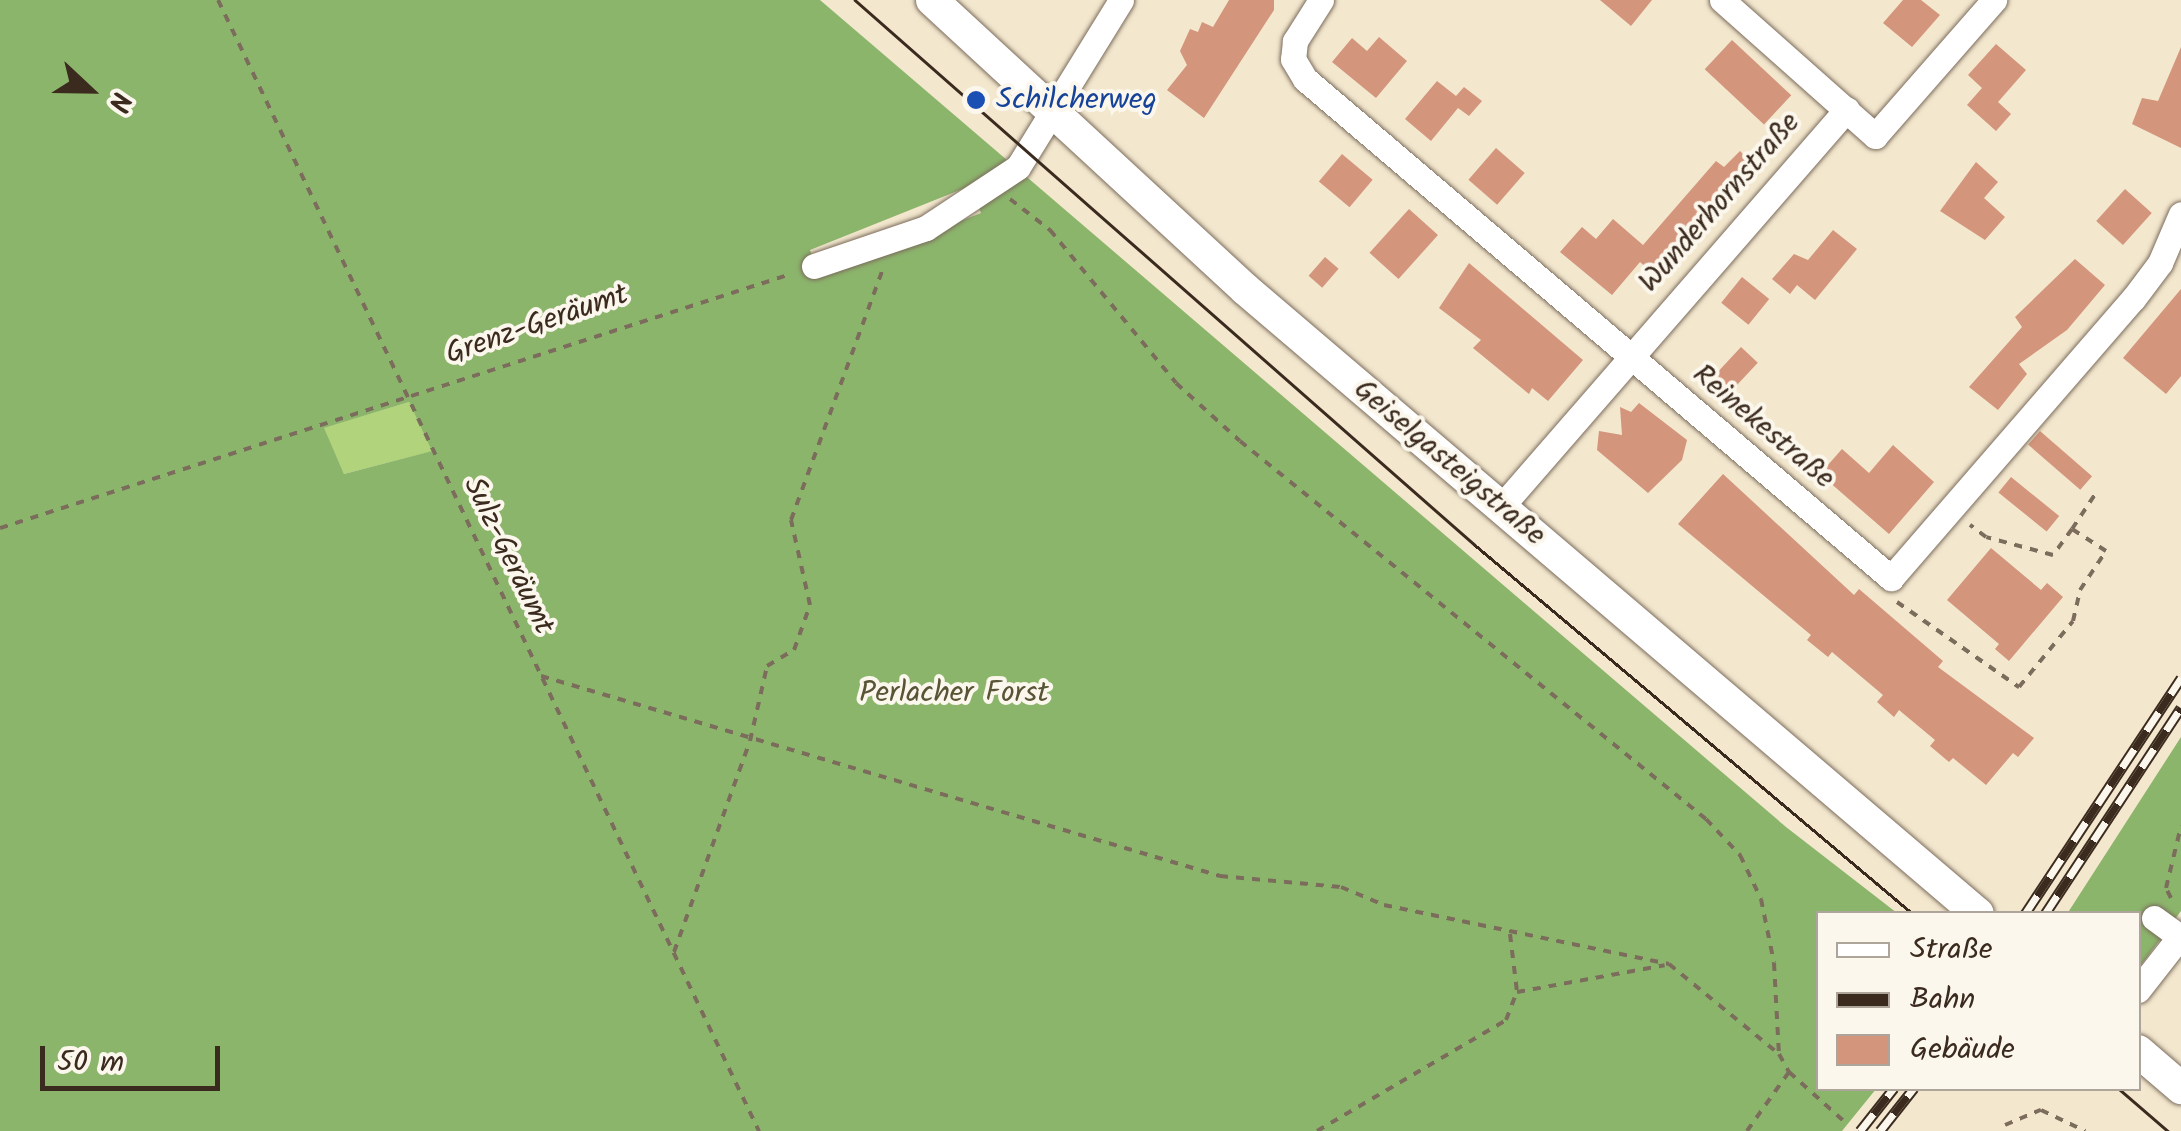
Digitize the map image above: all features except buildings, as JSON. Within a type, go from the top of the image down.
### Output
[{"type":"main road","name":"Geiselgasteigstraße","points":[[932,0],[1245,289],[1974,911]]},
{"type":"main road","points":[[2141,1054],[2181,1088]]},
{"type":"street","points":[[814,266],[926,228],[1018,167],[1055,114],[1120,0]]},
{"type":"street","name":"Reinekestraße","points":[[1321,0],[1295,41],[1293,60],[1305,78],[1891,578]]},
{"type":"street","points":[[1722,0],[1846,110]]},
{"type":"street","name":"Wunderhornstraße","points":[[1501,507],[1846,110],[1876,136],[1994,0]]},
{"type":"street","points":[[1891,578],[2134,299],[2160,262],[2181,214]]},
{"type":"street","points":[[2141,984],[2169,928]]},
{"type":"path","name":"Sulz-Geräumt","points":[[218,0],[760,1131]]},
{"type":"path","points":[[1031,216],[1176,383],[1240,441],[1706,819],[1740,854],[1761,899],[1774,963],[1779,1054]]},
{"type":"path","points":[[674,952],[750,742],[767,666],[794,650],[810,604],[791,520],[884,268],[877,246]]},
{"type":"path","name":"Grenz-Geräumt","points":[[0,528],[409,402],[814,266]]},
{"type":"path","points":[[1972,527],[1986,537],[2053,555],[2096,493]]},
{"type":"path","points":[[1891,578],[1896,601],[2020,687],[2074,621],[2080,590],[2106,551],[2072,529]]},
{"type":"path","points":[[540,676],[750,742],[1220,876],[1340,888],[1384,904],[1510,934],[1669,964],[1779,1054],[1789,1072],[1847,1124]]},
{"type":"path","points":[[2169,928],[2174,905],[2166,888],[2181,826]]},
{"type":"path","points":[[1317,1131],[1506,1020],[1517,992],[1510,934]]},
{"type":"path","points":[[1517,992],[1669,964]]},
{"type":"path","points":[[1746,1131],[1789,1072]]},
{"type":"path","points":[[2005,1125],[2041,1110],[2055,1111],[2084,1131]]},
{"type":"green space","name":"Perlacher Forst","points":[[0,0],[820,0],[1786,827],[1894,911],[1816,911],[1816,1091],[1874,1091],[1842,1131],[0,1131]],"holes":[[[970,186],[981,213],[820,276],[810,250]],[[409,402],[432,451],[344,474],[324,428]]]},
{"type":"green space","points":[[409,402],[433,451],[344,474],[323,428]]},
{"type":"green space","points":[[2181,737],[2181,911],[2141,965],[2141,911],[2069,911]]},
{"type":"tram line","points":[[855,0],[1475,545],[1909,911]]},
{"type":"tram line","points":[[2121,1091],[2168,1131]]},
{"type":"railway","points":[[2027,911],[2181,678]]},
{"type":"railway","points":[[2047,911],[2181,708]]},
{"type":"railway","points":[[1860,1131],[1892,1091]]},
{"type":"railway","points":[[1880,1131],[1912,1091]]},
{"type":"place","name":"Schilcherweg","points":[[976,100]]}]
